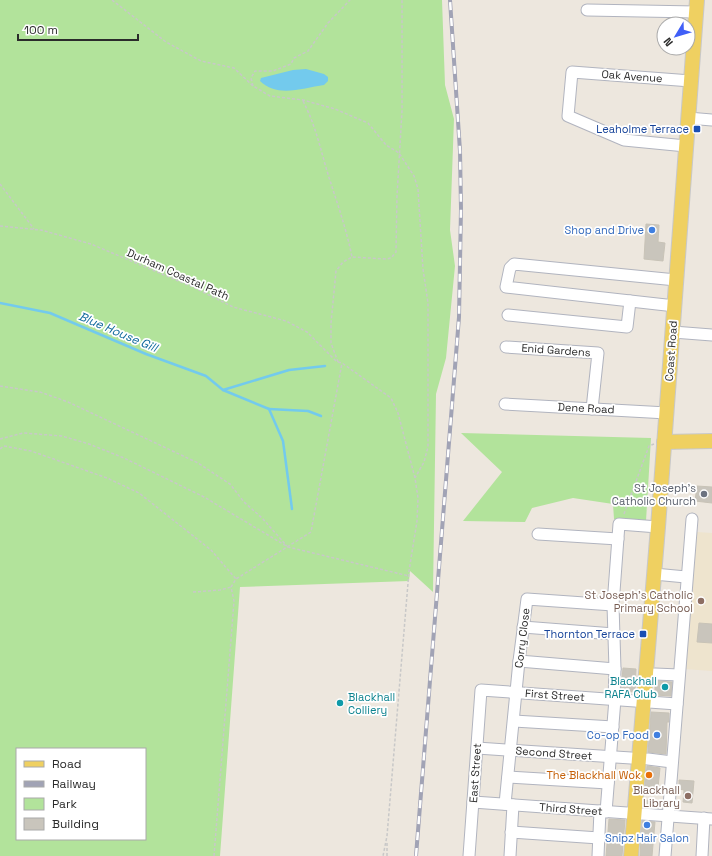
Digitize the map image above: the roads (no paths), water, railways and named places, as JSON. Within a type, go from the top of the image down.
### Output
[{"type":"main road","name":"Coast Road","points":[[631,856],[667,413],[697,6]]},
{"type":"main road","points":[[664,442],[712,441]]},
{"type":"street","points":[[587,10],[697,6]]},
{"type":"street","name":"Oak Avenue","points":[[686,146],[624,140],[568,116],[572,72],[691,81]]},
{"type":"street","points":[[688,118],[712,120]]},
{"type":"street","points":[[674,306],[506,287],[510,268],[514,264],[676,280]]},
{"type":"street","points":[[508,315],[627,327],[630,301]]},
{"type":"street","points":[[672,332],[712,336]]},
{"type":"street","name":"Enid Gardens","points":[[506,346],[598,354],[592,409]]},
{"type":"street","name":"Dene Road","points":[[505,404],[667,413]]},
{"type":"street","points":[[665,856],[686,577],[692,519]]},
{"type":"street","points":[[598,856],[599,838],[608,783],[613,727],[615,669],[613,605],[619,524],[658,527]]},
{"type":"street","points":[[538,534],[618,539]]},
{"type":"street","points":[[654,574],[686,577]]},
{"type":"street","name":"Corry Close","points":[[510,856],[511,832],[508,777],[519,661],[527,599],[613,605]]},
{"type":"street","points":[[523,627],[614,634]]},
{"type":"street","points":[[519,661],[615,669]]},
{"type":"street","points":[[655,674],[679,675]]},
{"type":"street","name":"First Street","points":[[481,690],[677,704]]},
{"type":"street","name":"East Street","points":[[469,856],[481,690]]},
{"type":"street","points":[[514,722],[613,727]]},
{"type":"street","name":"Second Street","points":[[477,748],[631,758]]},
{"type":"street","points":[[648,759],[672,762]]},
{"type":"street","points":[[508,777],[608,783]]},
{"type":"street","name":"Third Street","points":[[473,802],[708,819]]},
{"type":"street","points":[[702,856],[708,819]]},
{"type":"street","points":[[511,832],[599,838]]},
{"type":"water","points":[[306,69],[324,74],[328,77],[328,81],[324,85],[299,90],[282,91],[267,86],[260,81],[261,78],[293,70]]},
{"type":"waterway","name":"Blue House Gill","points":[[0,303],[50,313],[146,354],[206,376],[223,390],[269,409],[283,441],[292,509]]},
{"type":"waterway","name":"Blue House Gill","points":[[223,390],[289,370],[325,366]]},
{"type":"waterway","name":"Blue House Gill","points":[[269,409],[308,411],[321,416]]},
{"type":"railway","points":[[416,856],[459,317],[461,209],[460,151],[450,0]]},
{"type":"place","name":"Leaholme Terrace","points":[[697,129]]},
{"type":"place","name":"Shop and Drive","points":[[652,230]]},
{"type":"place","name":"St Joseph's Catholic Church","points":[[704,494]]},
{"type":"place","name":"St Joseph's Catholic Primary School","points":[[701,601]]},
{"type":"place","name":"Thornton Terrace","points":[[643,634]]},
{"type":"place","name":"Blackhall RAFA Club","points":[[665,687]]},
{"type":"place","name":"Blackhall Colliery","points":[[340,703]]},
{"type":"place","name":"Co-op Food","points":[[657,735]]},
{"type":"place","name":"The Blackhall Wok","points":[[649,775]]},
{"type":"place","name":"Blackhall Library","points":[[688,796]]},
{"type":"place","name":"Snipz Hair Salon","points":[[647,825]]}]
